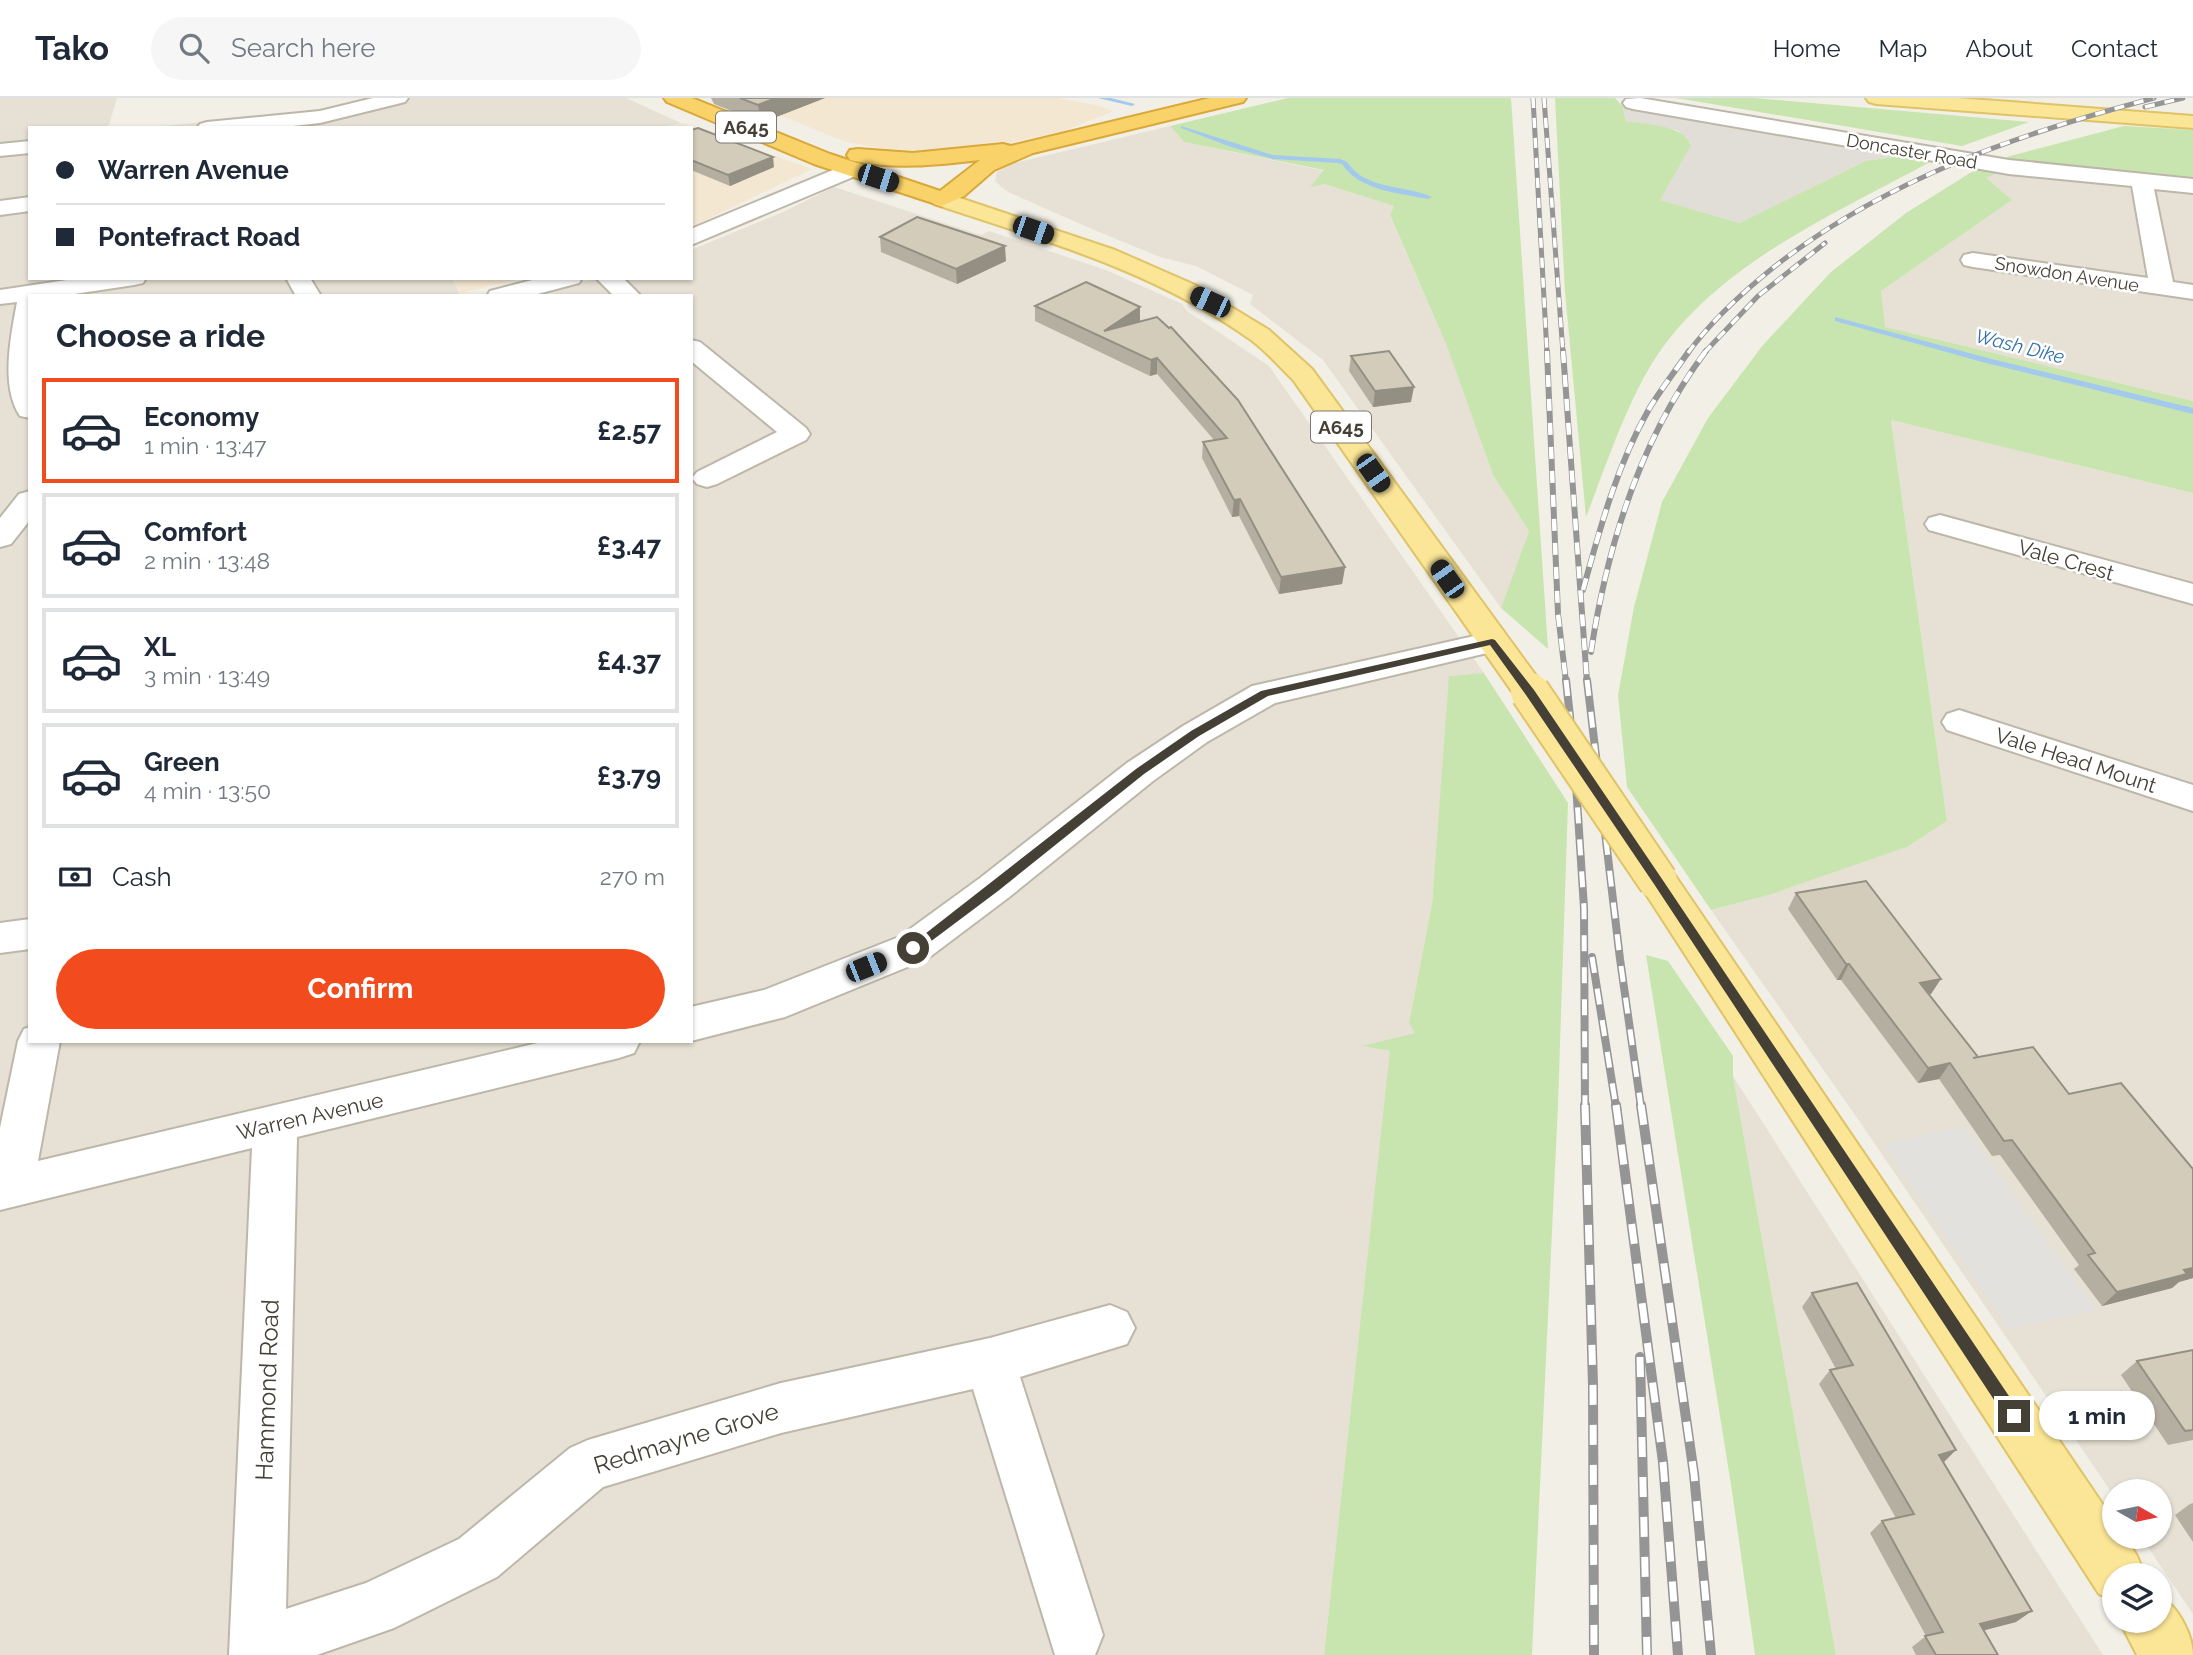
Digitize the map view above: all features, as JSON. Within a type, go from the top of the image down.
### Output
[{"type":"highway","name":"A645","points":[[674,98],[852,169],[942,199],[956,191],[986,165],[1026,148]]},
{"type":"highway","name":"A645","points":[[797,146],[882,159],[923,161],[963,157],[1026,148],[1236,98]]},
{"type":"highway","name":"A645","points":[[904,187],[942,164],[963,157]]},
{"type":"main road","points":[[1876,98],[2193,122]]},
{"type":"main road","points":[[2073,98],[2193,107]]},
{"type":"main road","name":"A645","points":[[942,199],[1129,264],[1210,302],[1262,336],[1303,375],[1530,692],[1895,1234],[2110,1563]]},
{"type":"main road","points":[[2156,1633],[2170,1655]]},
{"type":"street","points":[[228,126],[320,117],[398,98]]},
{"type":"street","name":"Doncaster Road","points":[[1633,103],[2009,167],[2193,186]]},
{"type":"street","points":[[0,150],[28,147]]},
{"type":"street","points":[[693,237],[852,169]]},
{"type":"street","name":"Snowdon Avenue","points":[[2142,182],[2162,288]]},
{"type":"street","points":[[0,208],[28,204]]},
{"type":"street","name":"Snowdon Avenue","points":[[1972,260],[2193,292]]},
{"type":"street","points":[[36,294],[122,280]]},
{"type":"street","points":[[507,294],[562,280]]},
{"type":"street","points":[[610,280],[627,294]]},
{"type":"street","points":[[0,297],[28,295]]},
{"type":"street","points":[[28,307],[23,338],[22,387],[28,404]]},
{"type":"street","points":[[693,350],[796,435],[707,478]]},
{"type":"street","points":[[0,538],[28,503]]},
{"type":"street","name":"Vale Crest","points":[[1940,524],[2193,594]]},
{"type":"street","points":[[693,1024],[770,1005],[913,948],[994,888],[1140,772],[1195,734],[1264,694],[1492,642]]},
{"type":"street","name":"Vale Head Mount","points":[[1959,722],[2193,798]]},
{"type":"street","points":[[0,938],[28,934]]},
{"type":"street","points":[[6,1188],[39,1043]]},
{"type":"street","name":"Warren Avenue","points":[[6,1188],[612,1043]]},
{"type":"street","name":"Hammond Road","points":[[258,1651],[275,1125]]},
{"type":"street","name":"Redmayne Grove","points":[[258,1651],[374,1608],[478,1558],[588,1466],[780,1408],[990,1362],[1110,1328]]},
{"type":"street","points":[[990,1362],[1075,1635]]},
{"type":"shaded area","points":[[0,98],[117,98],[109,126],[28,126],[28,280],[453,280],[460,294],[28,294],[28,1043],[693,1043],[693,294],[518,294],[589,280],[693,280],[693,249],[781,213],[834,187],[981,235],[989,231],[1106,270],[1182,304],[1187,311],[1269,366],[1484,673],[1450,676],[1432,904],[1409,1023],[1415,1033],[1365,1047],[1391,1051],[1324,1655],[0,1655]]},
{"type":"shaded area","points":[[372,98],[626,98],[681,123],[668,126],[163,126],[348,105]]},
{"type":"shaded area","points":[[739,98],[1057,98],[1114,111],[1064,131],[1003,145],[999,141],[949,150],[896,151],[843,141]]},
{"type":"shaded area","points":[[1623,107],[1899,156],[1865,161],[1741,223],[1659,200],[1691,143],[1677,130],[1626,121]]},
{"type":"shaded area","points":[[681,123],[690,126],[668,126]]},
{"type":"shaded area","points":[[1170,126],[1184,142],[1325,171],[1312,185],[1324,184],[1394,206],[1390,216],[1446,344],[1493,475],[1529,531],[1501,608],[1323,360],[1250,304],[1253,295],[1196,266],[1160,257],[1006,191],[995,181],[997,172],[1011,164]]},
{"type":"shaded area","points":[[693,127],[812,169],[693,226]]},
{"type":"shaded area","points":[[2009,167],[2193,186],[2193,401],[1884,327],[1881,291],[2012,200],[1985,178]]},
{"type":"shaded area","points":[[453,280],[516,280],[461,293]]},
{"type":"shaded area","points":[[1891,420],[2193,493],[2193,1614],[2172,1583],[2172,1563],[2159,1563],[2149,1549],[2172,1549],[2172,1479],[2102,1479],[1860,1122],[1711,910],[1769,895],[1907,847],[1947,821]]},
{"type":"shaded area","points":[[1733,1076],[2103,1655],[1836,1655]]},
{"type":"shaded area","points":[[1964,1126],[2096,1310],[2009,1329],[1884,1143]]},
{"type":"green space","points":[[1288,98],[1511,98],[1548,649],[1501,608],[1529,531],[1493,475],[1446,344],[1390,215],[1394,206],[1324,184],[1310,187],[1324,170],[1184,142],[1170,126]]},
{"type":"green space","points":[[1555,98],[1615,98],[1623,107],[1626,121],[1672,129],[1680,133],[1691,145],[1660,200],[1740,223],[1865,161],[1899,156],[1932,161],[1778,246],[1707,299],[1677,330],[1641,383],[1586,517],[1565,292]]},
{"type":"green space","points":[[1676,98],[1755,98],[2029,122],[1962,146]]},
{"type":"green space","points":[[2124,126],[2193,130],[2193,186],[2009,167],[1986,178],[2012,200],[1881,291],[1885,327],[2193,401],[2193,493],[1891,420],[1947,821],[1907,847],[1769,895],[1711,910],[1627,787],[1618,695],[1634,607],[1662,502],[1708,418],[1763,345],[1831,272],[1906,213],[1970,173],[2010,156]]},
{"type":"green space","points":[[1484,673],[1568,803],[1558,1105],[1532,1655],[1324,1655],[1390,1051],[1362,1046],[1415,1033],[1409,1023],[1432,904],[1449,676]]},
{"type":"green space","points":[[1646,955],[1668,961],[1733,1056],[1733,1076],[1836,1655],[1755,1655],[1732,1491]]},
{"type":"building","points":[[740,98],[776,98],[758,105]]},
{"type":"building","points":[[698,128],[773,157],[728,175],[693,161],[693,129]]},
{"type":"building","points":[[917,217],[1005,246],[956,269],[880,237]]},
{"type":"building","points":[[1086,282],[1140,307],[1104,331],[1157,317],[1171,327],[1238,400],[1345,567],[1281,577],[1240,499],[1234,500],[1203,442],[1227,438],[1157,358],[1151,360],[1035,306]]},
{"type":"building","points":[[1389,351],[1414,387],[1375,391],[1351,356]]},
{"type":"building","points":[[1866,881],[1941,979],[1920,983],[1978,1057],[1973,1058],[2033,1047],[2069,1094],[2121,1083],[2193,1169],[2193,1268],[2184,1270],[2187,1274],[2117,1292],[2088,1255],[2095,1253],[2012,1140],[2004,1141],[1950,1063],[1928,1068],[1849,964],[1846,964],[1796,893]]},
{"type":"building","points":[[1857,1283],[1956,1450],[1939,1455],[2032,1611],[1980,1624],[1998,1655],[1936,1655],[1925,1636],[1943,1632],[1882,1521],[1914,1514],[1830,1370],[1853,1365],[1812,1293]]},
{"type":"building","points":[[2193,1350],[2193,1430],[2185,1431],[2137,1361]]},
{"type":"waterway","name":"Wash Dike","points":[[1101,98],[1132,104]]},
{"type":"waterway","name":"Wash Dike","points":[[1183,127],[1273,157],[1338,161],[1345,163],[1350,171],[1369,183],[1428,197]]},
{"type":"waterway","name":"Wash Dike","points":[[1838,319],[1985,360],[2193,411]]},
{"type":"railway","points":[[1533,98],[1547,353]]},
{"type":"railway","points":[[1544,98],[1563,353]]},
{"type":"railway","points":[[1688,353],[1717,318],[1774,267],[1817,236],[1862,209],[1908,184],[2004,144],[2154,98]]},
{"type":"railway","points":[[2145,107],[2183,98]]},
{"type":"railway","points":[[1704,353],[1758,296],[1825,243]]},
{"type":"railway","points":[[1547,351],[1558,614],[1566,682]]},
{"type":"railway","points":[[1563,351],[1587,682]]},
{"type":"railway","points":[[1583,590],[1603,520],[1628,452],[1649,409],[1689,351]]},
{"type":"railway","points":[[1591,652],[1606,573],[1630,495],[1662,420],[1706,351]]},
{"type":"railway","points":[[1566,680],[1574,753],[1584,908],[1585,1107]]},
{"type":"railway","points":[[1587,680],[1620,959],[1641,1107]]},
{"type":"railway","points":[[1592,957],[1616,1107]]},
{"type":"railway","points":[[1585,1105],[1593,1385],[1594,1655]]},
{"type":"railway","points":[[1616,1105],[1663,1462],[1678,1655]]},
{"type":"railway","points":[[1641,1105],[1694,1474],[1711,1655]]},
{"type":"railway","points":[[1640,1357],[1647,1655]]},
{"type":"route","points":[[913,948],[994,888],[1140,772],[1195,734],[1264,694],[1492,642],[1530,692],[1658,881],[2014,1416]]}]
